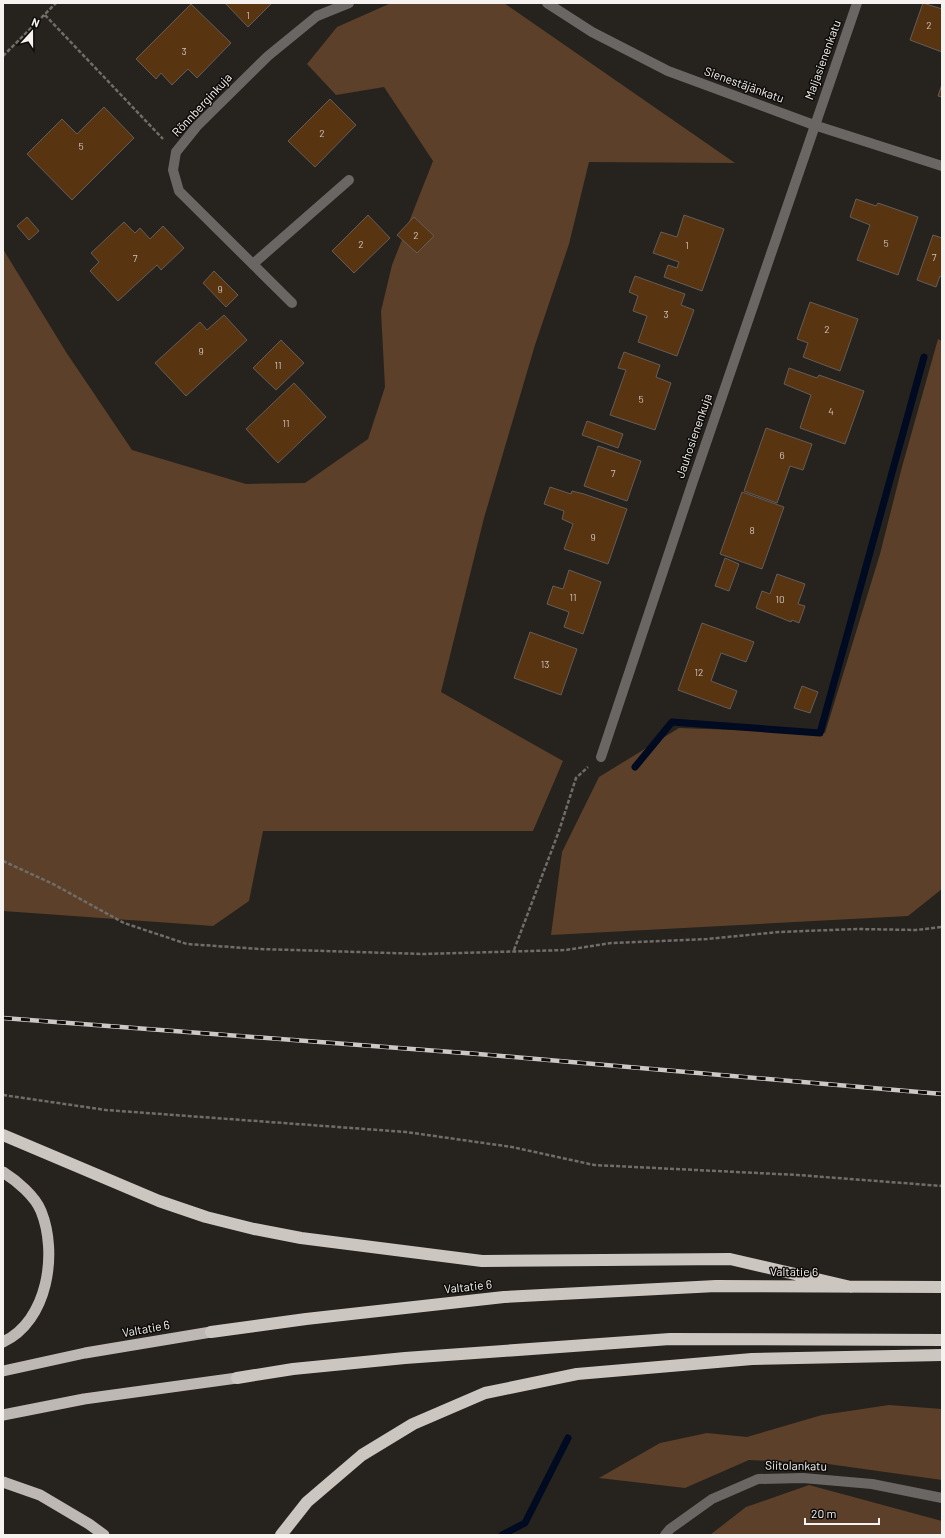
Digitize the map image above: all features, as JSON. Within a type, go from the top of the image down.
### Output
[{"type":"highway","points":[[3,1135],[159,1201],[233,1224],[301,1238],[482,1261],[730,1259],[851,1287]]},
{"type":"highway","points":[[3,1172],[24,1188],[41,1210],[50,1248],[49,1270],[40,1301],[24,1325],[3,1342]]},
{"type":"highway","name":"Valtatie 6","points":[[3,1371],[84,1353],[211,1332],[306,1319],[504,1297],[716,1286],[942,1287]]},
{"type":"highway","points":[[3,1415],[84,1399],[293,1369],[405,1358],[670,1339],[942,1340]]},
{"type":"highway","points":[[281,1535],[307,1502],[362,1455],[414,1424],[484,1393],[577,1374],[752,1359],[942,1355]]},
{"type":"highway","points":[[3,1482],[40,1495],[89,1524],[104,1535]]},
{"type":"street","name":"Rönnberginkuja","points":[[292,303],[179,191],[172,170],[176,152],[197,126],[268,56],[317,16],[350,3]]},
{"type":"street","name":"Sienestäjänkatu","points":[[548,3],[592,32],[668,71],[814,125],[942,166]]},
{"type":"street","name":"Maljasienenkatu","points":[[814,125],[857,3]]},
{"type":"street","name":"Jauhosienenkuja","points":[[601,757],[689,491],[814,125]]},
{"type":"street","points":[[253,264],[349,180]]},
{"type":"street","name":"Siitolankatu","points":[[665,1535],[670,1529],[712,1499],[758,1478],[803,1478],[872,1484],[942,1498]]},
{"type":"path","points":[[3,56],[56,3]]},
{"type":"path","points":[[45,15],[176,152]]},
{"type":"path","points":[[514,950],[560,831],[576,778],[601,757]]},
{"type":"path","points":[[3,861],[53,884],[124,923],[187,944],[260,949],[415,954],[514,950],[566,950],[611,943],[780,932],[857,929],[916,930],[942,927]]},
{"type":"path","points":[[3,1095],[106,1110],[406,1132],[512,1147],[594,1165],[798,1175],[942,1186]]},
{"type":"shaded area","points":[[391,3],[504,3],[735,163],[589,162],[569,244],[535,345],[484,518],[441,692],[563,761],[533,831],[263,831],[249,901],[213,926],[3,911],[3,249],[66,352],[132,450],[246,484],[305,483],[368,439],[385,387],[381,311],[392,265],[433,161],[384,87],[336,95],[307,64],[337,27]]},
{"type":"shaded area","points":[[938,339],[942,341],[942,889],[908,916],[551,935],[562,852],[599,777],[679,728],[825,733],[880,554],[902,467]]},
{"type":"shaded area","points":[[889,1405],[942,1409],[942,1480],[821,1463],[749,1460],[685,1488],[599,1478],[660,1443],[707,1433],[747,1437],[822,1415]]},
{"type":"shaded area","points":[[809,1485],[942,1521],[942,1535],[710,1535],[746,1507]]},
{"type":"building","points":[[225,3],[272,3],[248,27]]},
{"type":"building","points":[[923,3],[942,9],[942,52],[910,40]]},
{"type":"building","points":[[191,4],[231,43],[197,78],[188,69],[172,85],[161,73],[156,79],[136,59]]},
{"type":"building","points":[[942,84],[942,97],[938,96]]},
{"type":"building","points":[[330,99],[356,125],[315,167],[288,141]]},
{"type":"building","points":[[104,107],[134,138],[72,200],[27,154],[62,119],[77,134]]},
{"type":"building","points":[[856,199],[876,206],[878,203],[918,217],[898,275],[857,260],[870,225],[850,217]]},
{"type":"building","points":[[368,215],[390,238],[354,273],[332,251]]},
{"type":"building","points":[[684,215],[724,229],[702,291],[664,277],[668,265],[677,268],[679,262],[653,253],[661,232],[677,237]]},
{"type":"building","points":[[27,217],[39,231],[29,240],[17,226]]},
{"type":"building","points":[[414,217],[434,236],[417,253],[397,235]]},
{"type":"building","points":[[124,222],[135,233],[140,228],[150,239],[163,226],[184,248],[161,270],[157,265],[118,301],[90,271],[99,262],[91,253]]},
{"type":"building","points":[[933,235],[942,238],[942,277],[940,276],[936,287],[917,280]]},
{"type":"building","points":[[214,271],[238,295],[226,307],[203,283]]},
{"type":"building","points":[[635,276],[685,294],[681,305],[694,310],[677,356],[638,342],[647,316],[633,311],[638,296],[629,292]]},
{"type":"building","points":[[810,302],[858,319],[840,371],[803,357],[808,343],[797,339]]},
{"type":"building","points":[[224,315],[247,340],[186,396],[155,363],[200,322],[207,330]]},
{"type":"building","points":[[281,340],[304,363],[276,390],[253,368]]},
{"type":"building","points":[[624,352],[660,365],[656,377],[671,383],[655,430],[610,415],[626,370],[618,368]]},
{"type":"building","points":[[789,368],[817,378],[819,375],[864,391],[845,444],[800,428],[811,395],[784,384]]},
{"type":"building","points":[[294,383],[326,417],[278,463],[246,429]]},
{"type":"building","points":[[587,421],[623,434],[618,448],[582,435]]},
{"type":"building","points":[[766,428],[812,444],[803,470],[790,466],[777,503],[744,491]]},
{"type":"building","points":[[598,446],[641,461],[627,501],[584,486]]},
{"type":"building","points":[[550,487],[571,494],[572,491],[584,494],[627,509],[608,564],[564,549],[573,524],[562,519],[564,511],[544,504]]},
{"type":"building","points":[[742,492],[784,507],[762,569],[720,554]]},
{"type":"building","points":[[725,558],[739,564],[729,591],[715,586]]},
{"type":"building","points":[[569,570],[601,582],[583,634],[564,627],[569,612],[547,604],[553,586],[563,589]]},
{"type":"building","points":[[777,574],[805,584],[798,604],[805,606],[799,623],[792,620],[791,622],[756,608],[762,591],[770,594]]},
{"type":"building","points":[[702,623],[754,642],[746,662],[721,653],[711,681],[737,691],[730,709],[678,690]]},
{"type":"building","points":[[530,632],[577,649],[561,695],[514,678]]},
{"type":"building","points":[[802,686],[818,692],[810,713],[794,708]]},
{"type":"waterway","points":[[635,767],[672,722],[820,733],[924,357]]},
{"type":"waterway","points":[[502,1535],[525,1523],[568,1438]]},
{"type":"railway","points":[[3,1018],[478,1054],[942,1094]]}]
